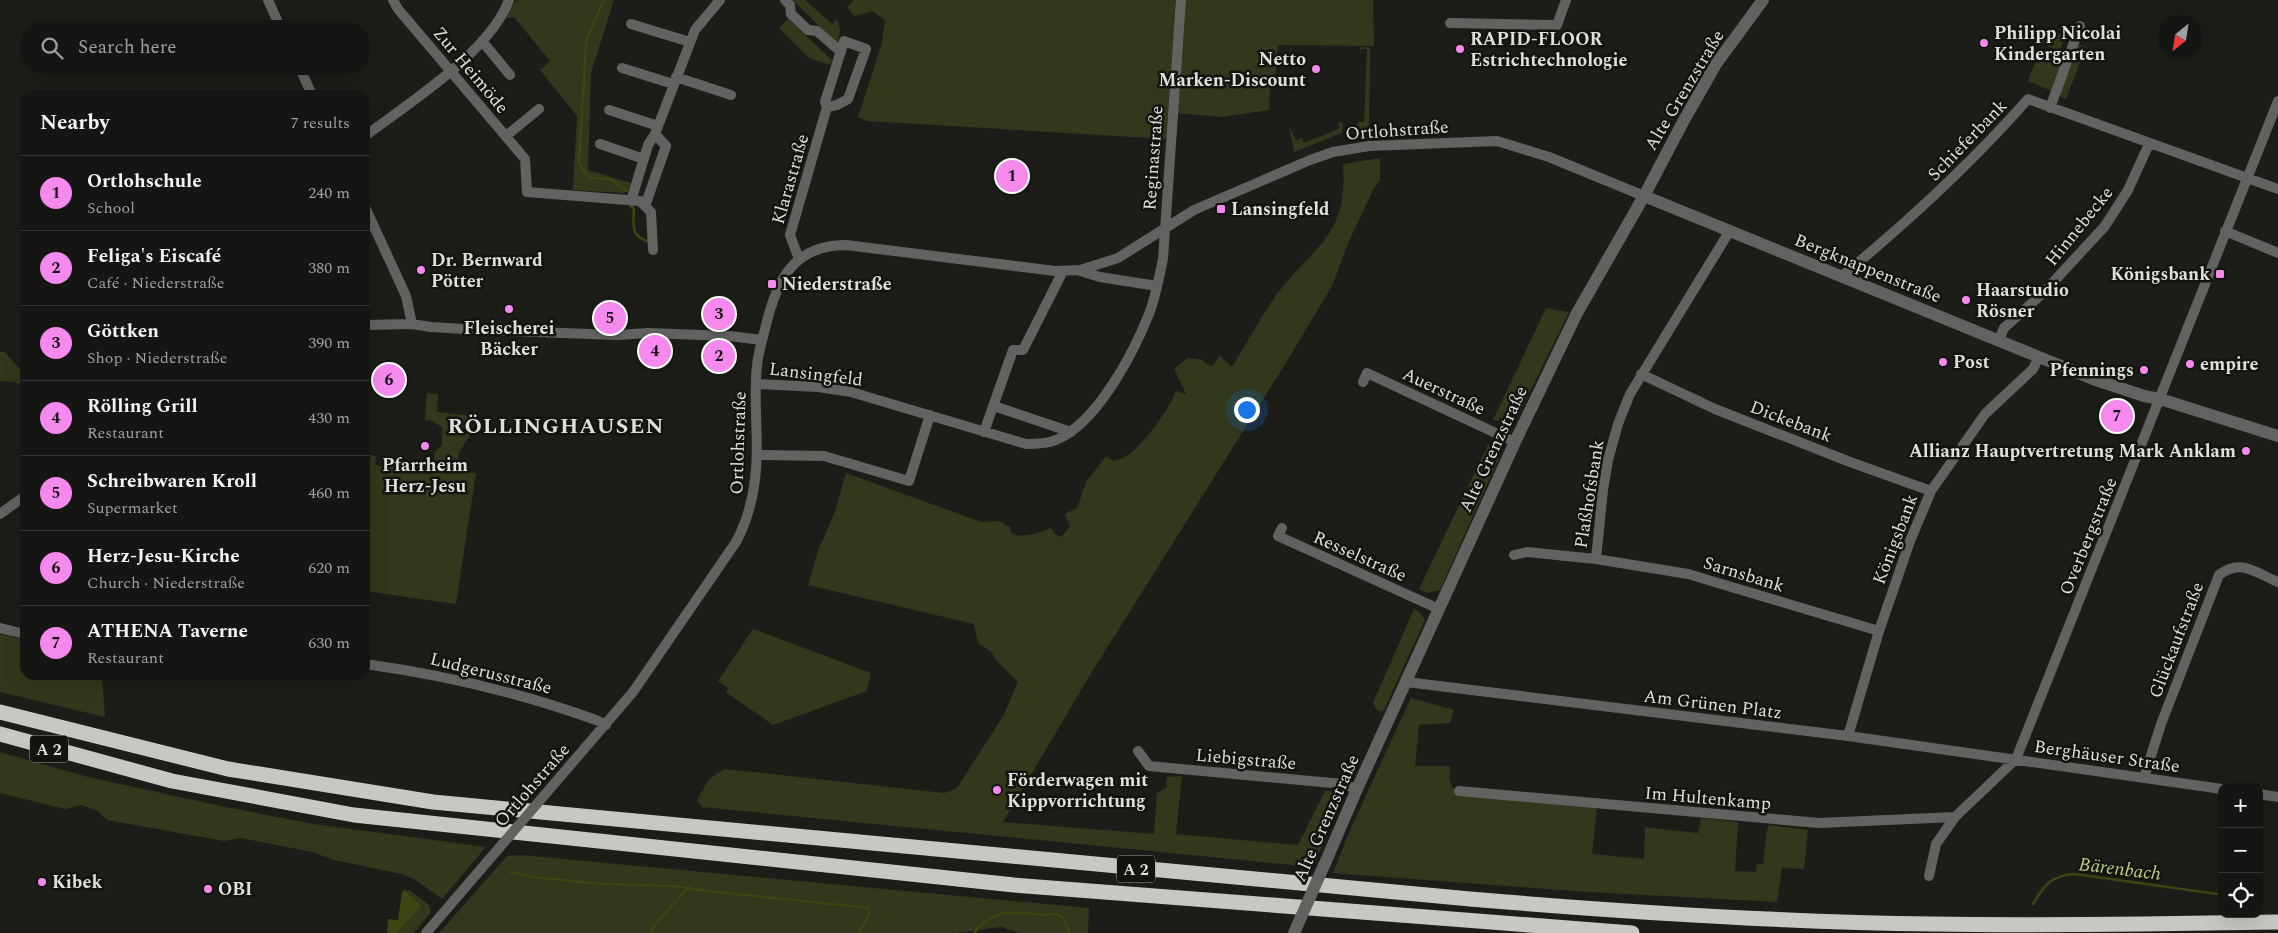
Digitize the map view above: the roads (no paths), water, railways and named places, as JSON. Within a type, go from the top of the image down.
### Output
[{"type":"highway","name":"A 2","points":[[0,712],[228,769],[433,802],[1470,900],[1600,910],[1791,920],[1931,924],[2070,925],[2278,922]]},
{"type":"highway","name":"A 2","points":[[0,734],[172,781],[354,815],[1014,885],[1632,933]]},
{"type":"street","points":[[268,0],[277,20]]},
{"type":"street","name":"Zur Heimöde","points":[[393,0],[398,9],[525,159],[527,192],[640,201],[645,206]]},
{"type":"street","points":[[370,132],[451,71],[482,41],[503,16],[509,0]]},
{"type":"street","points":[[630,201],[648,145],[657,130],[674,81],[695,30],[720,0]]},
{"type":"street","points":[[786,0],[790,5],[791,14],[808,30],[817,32],[841,52],[844,41],[866,49],[848,99],[837,106],[827,107]]},
{"type":"street","name":"Reginastraße","points":[[1164,229],[1181,0]]},
{"type":"street","points":[[1450,23],[1556,26],[1566,0]]},
{"type":"street","name":"Alte Grenzstraße","points":[[1294,933],[1357,789],[1515,442],[1577,313],[1716,64],[1763,0]]},
{"type":"street","points":[[631,24],[690,42]]},
{"type":"street","points":[[2050,108],[2080,26]]},
{"type":"street","points":[[482,41],[510,75]]},
{"type":"street","name":"Klarastraße","points":[[799,260],[790,235],[827,107],[825,102],[841,52]]},
{"type":"street","points":[[622,68],[732,95]]},
{"type":"street","points":[[303,75],[310,90]]},
{"type":"street","name":"Schieferbank","points":[[1842,276],[1904,225],[1953,180],[2028,99],[2278,190]]},
{"type":"street","name":"Overbergstraße","points":[[2016,759],[2278,101]]},
{"type":"street","name":"Zur Heimöde","points":[[506,136],[539,108]]},
{"type":"street","points":[[609,110],[657,130],[666,146],[645,206],[651,212],[653,250]]},
{"type":"street","name":"Ortlohstraße","points":[[426,933],[633,692],[736,542],[747,522],[752,502],[756,455],[756,365],[762,340],[780,280],[799,260],[812,250],[829,245],[846,245],[1063,271],[1080,270],[1118,258],[1194,210],[1310,160],[1333,152],[1369,146],[1497,141],[1549,157],[1644,196]]},
{"type":"street","points":[[600,144],[644,159]]},
{"type":"street","name":"Hinnebecke","points":[[1998,340],[2004,328],[2045,291],[2105,226],[2128,190],[2149,144]]},
{"type":"street","name":"Bergknappenstraße","points":[[1644,196],[2093,379],[2278,436]]},
{"type":"street","points":[[370,218],[406,296],[412,324]]},
{"type":"street","name":"Lansingfeld","points":[[756,384],[818,387],[851,392],[1014,441],[1038,444],[1054,441],[1071,432],[1085,420],[1112,384],[1149,313],[1163,258],[1164,229]]},
{"type":"street","points":[[2225,231],[2278,253]]},
{"type":"street","name":"Plaßhofsbank","points":[[1514,555],[1527,552],[1596,559],[1608,460],[1618,424],[1630,394],[1729,232]]},
{"type":"street","name":"Ortlohstraße","points":[[1080,270],[1100,277],[1157,286]]},
{"type":"street","points":[[984,432],[1013,350],[1022,350],[1063,271]]},
{"type":"street","points":[[370,325],[412,324],[431,327],[617,335],[648,333],[729,336],[762,340]]},
{"type":"street","name":"Königsbank","points":[[1848,736],[1879,631],[1910,541],[1931,490],[1985,414],[2034,369],[2039,357]]},
{"type":"street","name":"Auerstraße","points":[[1363,382],[1367,374],[1515,442]]},
{"type":"street","name":"Dickebank","points":[[1642,374],[1715,409],[1857,464],[1931,490]]},
{"type":"street","points":[[994,406],[1071,432]]},
{"type":"street","points":[[756,455],[824,456],[909,481],[930,415]]},
{"type":"street","points":[[0,514],[20,500]]},
{"type":"street","name":"Resselstraße","points":[[1282,528],[1278,536],[1439,609]]},
{"type":"street","name":"Sarnsbank","points":[[1596,559],[1688,574],[1879,631]]},
{"type":"street","name":"Glückaufstraße","points":[[2144,778],[2161,724],[2219,575],[2231,567],[2239,566],[2278,582]]},
{"type":"street","points":[[0,628],[20,633]]},
{"type":"street","name":"Ludgerusstraße","points":[[370,665],[428,673],[516,693],[606,725]]},
{"type":"street","name":"Am Grünen Platz","points":[[1406,682],[1848,736],[2016,759]]},
{"type":"street","name":"Liebigstraße","points":[[1138,751],[1149,766],[1343,784],[1357,789]]},
{"type":"street","name":"Berghäuser Straße","points":[[1929,876],[1936,844],[1955,817],[2016,759],[2218,788]]},
{"type":"street","name":"Im Hultenkamp","points":[[1459,792],[1818,823],[1955,817]]},
{"type":"street","points":[[2263,795],[2278,797]]},
{"type":"waterway","points":[[604,0],[586,41],[579,164],[589,178],[610,179],[627,191]]},
{"type":"waterway","points":[[631,206],[634,209],[634,229],[638,236],[647,241]]},
{"type":"waterway","points":[[510,872],[534,877],[601,884],[674,886],[869,908],[869,915],[858,933]]},
{"type":"waterway","name":"Bärenbach","points":[[2033,904],[2041,891],[2050,882],[2060,876],[2075,874],[2217,894]]},
{"type":"waterway","points":[[650,933],[656,923],[689,887]]},
{"type":"waterway","points":[[974,933],[989,919],[1006,913],[1057,914],[1066,924],[1070,933]]},
{"type":"place","name":"Philipp Nicolai Kindergarten","points":[[1984,43]]},
{"type":"place","name":"RAPID-FLOOR Estrichtechnologie","points":[[1460,49]]},
{"type":"place","name":"Netto Marken-Discount","points":[[1316,69]]},
{"type":"place","name":"Ortlohschule","points":[[1012,176]]},
{"type":"place","name":"Lansingfeld","points":[[1221,209]]},
{"type":"place","name":"Dr. Bernward Pötter","points":[[421,270]]},
{"type":"place","name":"Königsbank","points":[[2220,274]]},
{"type":"place","name":"Niederstraße","points":[[772,284]]},
{"type":"place","name":"Haarstudio Rösner","points":[[1966,300]]},
{"type":"place","name":"Fleischerei Bäcker","points":[[509,309]]},
{"type":"place","name":"Göttken","points":[[719,314]]},
{"type":"place","name":"Schreibwaren Kroll","points":[[610,318]]},
{"type":"place","name":"Rölling Grill","points":[[655,351]]},
{"type":"place","name":"Feliga's Eiscafé","points":[[719,356]]},
{"type":"place","name":"Post","points":[[1943,362]]},
{"type":"place","name":"empire","points":[[2190,364]]},
{"type":"place","name":"Pfennings","points":[[2144,370]]},
{"type":"place","name":"Herz-Jesu-Kirche","points":[[389,380]]},
{"type":"place","name":"ATHENA Taverne","points":[[2117,416]]},
{"type":"place","name":"Pfarrheim Herz-Jesu","points":[[425,446]]},
{"type":"place","name":"Allianz Hauptvertretung Mark Anklam","points":[[2246,451]]},
{"type":"place","name":"Förderwagen mit Kippvorrichtung","points":[[997,790]]},
{"type":"place","name":"Kibek","points":[[42,882]]},
{"type":"place","name":"OBI","points":[[208,889]]},
{"type":"district","name":"RÖLLINGHAUSEN","points":[[556,425]]}]
